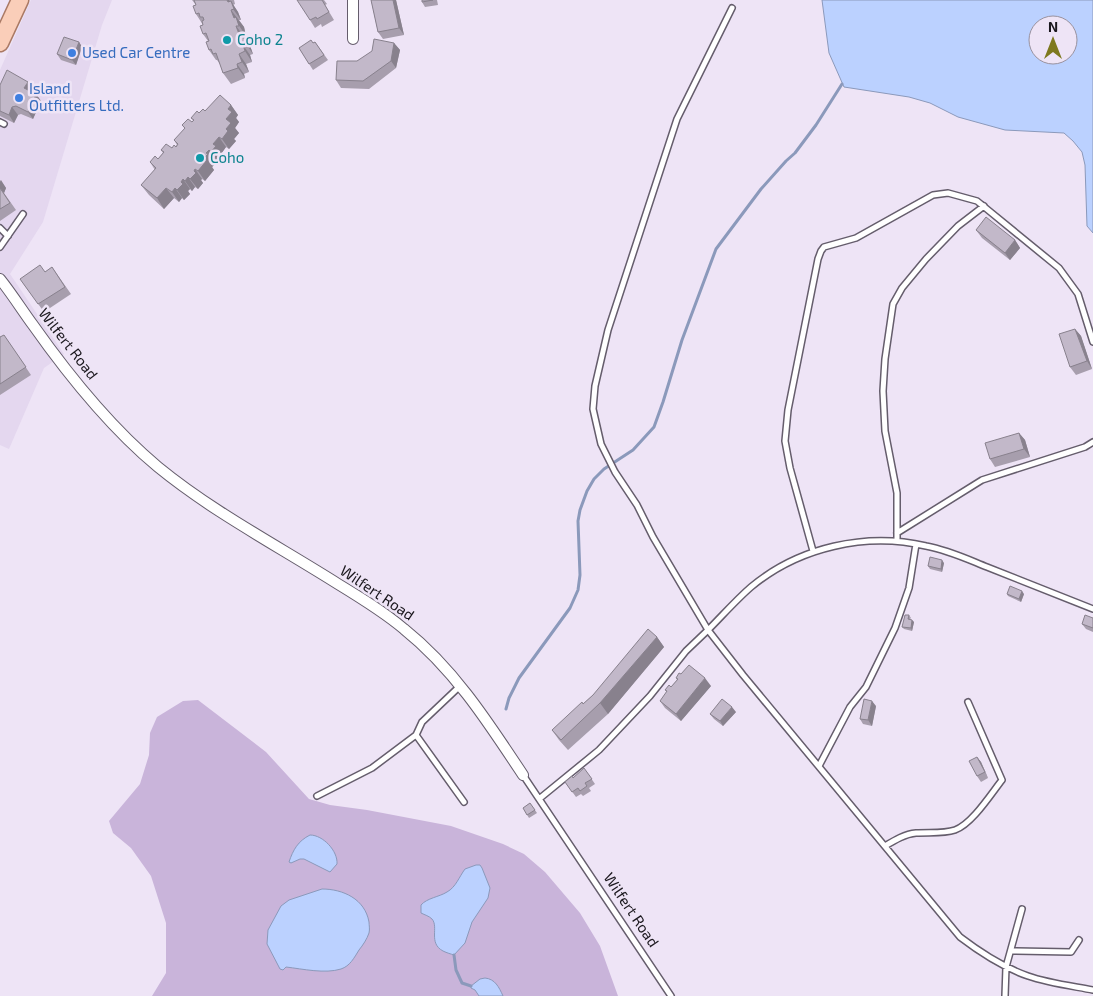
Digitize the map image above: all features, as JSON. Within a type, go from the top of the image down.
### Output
[{"type":"main road","points":[[0,44],[20,0]]},
{"type":"street","points":[[353,0],[354,39]]},
{"type":"street","name":"Wilfert Road","points":[[0,279],[79,385],[119,431],[158,467],[228,516],[353,594],[404,629],[442,663],[499,739],[523,775]]},
{"type":"lane","points":[[732,8],[677,119],[608,330],[595,386],[594,409],[601,444],[614,472],[637,505],[708,630],[930,903],[960,937],[978,951],[1006,967],[1029,976],[1093,990]]},
{"type":"lane","points":[[813,552],[790,468],[785,441],[788,410],[820,251],[824,247],[856,238],[933,195],[948,193],[977,201],[1059,268],[1070,280],[1078,294],[1093,342]]},
{"type":"lane","points":[[896,541],[897,492],[885,431],[883,391],[885,359],[893,304],[902,288],[926,259],[958,226],[984,206]]},
{"type":"lane","points":[[0,247],[23,214]]},
{"type":"lane","points":[[0,228],[8,236]]},
{"type":"lane","points":[[896,533],[982,480],[1085,447],[1093,442]]},
{"type":"lane","points":[[539,799],[600,750],[650,696],[686,652],[752,586],[780,568],[813,552],[844,544],[870,541],[896,541],[916,544],[952,552],[1093,609]]},
{"type":"lane","points":[[819,766],[850,708],[866,687],[895,628],[908,588],[916,544]]},
{"type":"lane","points":[[317,796],[372,768],[416,736],[422,722],[460,686]]},
{"type":"lane","points":[[885,846],[901,837],[914,833],[956,830],[972,817],[1002,780],[968,702]]},
{"type":"lane","points":[[416,736],[464,802]]},
{"type":"lane","name":"Wilfert Road","points":[[523,775],[671,996]]},
{"type":"lane","points":[[1005,996],[1006,967],[1022,909]]},
{"type":"lane","points":[[1011,951],[1071,952],[1079,940]]},
{"type":"shaded area","points":[[31,0],[112,0],[102,25],[43,222],[10,274],[64,354],[44,368],[9,449],[0,445],[0,70]]},
{"type":"shaded area","points":[[198,700],[266,752],[309,799],[330,805],[451,826],[503,844],[524,854],[545,872],[580,913],[600,946],[618,996],[152,996],[166,973],[166,923],[151,876],[131,848],[113,833],[109,821],[140,784],[149,755],[150,733],[157,717],[183,701]]},
{"type":"water","points":[[822,0],[1093,0],[1093,233],[1087,226],[1085,165],[1082,152],[1064,133],[1005,130],[958,117],[930,103],[909,97],[844,87],[829,53]]},
{"type":"water","points":[[310,835],[325,841],[335,854],[337,864],[330,872],[304,859],[289,862],[296,846]]},
{"type":"water","points":[[480,865],[482,868],[490,888],[488,898],[472,922],[465,943],[454,955],[443,951],[436,944],[434,922],[431,918],[421,913],[421,905],[450,890],[465,869]]},
{"type":"water","points":[[322,889],[345,893],[358,901],[367,914],[369,922],[369,932],[366,940],[352,961],[341,969],[321,971],[286,967],[283,970],[280,969],[267,944],[268,930],[281,906],[289,900]]},
{"type":"water","points":[[485,978],[494,982],[503,996],[479,996],[471,988],[480,979]]},
{"type":"building","name":"Coho 2","points":[[194,0],[231,1],[234,9],[231,10],[239,26],[236,26],[239,34],[242,33],[246,43],[243,45],[245,51],[239,54],[242,62],[237,64],[238,68],[223,73],[216,53],[213,54],[211,49],[209,50],[206,42],[209,41],[206,33],[203,34],[200,26],[203,25],[202,21],[204,20],[203,17],[200,17],[199,13],[196,14],[193,6],[196,5]]},
{"type":"building","points":[[297,0],[322,0],[329,12],[317,19],[316,17],[310,20]]},
{"type":"building","points":[[371,0],[393,0],[399,28],[378,32]]},
{"type":"building","points":[[64,37],[79,42],[72,60],[57,54]]},
{"type":"building","points":[[374,39],[394,43],[391,61],[363,81],[336,80],[337,61],[357,61],[372,51]]},
{"type":"building","points":[[311,40],[313,43],[315,42],[324,55],[309,64],[299,48]]},
{"type":"building","name":"Island Outfitters Ltd.","points":[[7,70],[28,82],[24,88],[36,94],[28,112],[16,106],[12,107],[9,115],[0,111],[0,85]]},
{"type":"building","name":"Coho","points":[[220,95],[231,105],[228,109],[232,112],[226,119],[231,123],[226,129],[228,131],[222,139],[219,137],[213,144],[216,146],[211,152],[209,150],[206,153],[208,154],[204,158],[207,160],[198,171],[195,169],[196,173],[190,179],[188,177],[185,181],[183,179],[181,182],[183,184],[172,192],[166,188],[157,198],[141,185],[156,168],[150,162],[155,156],[158,159],[164,152],[161,150],[166,144],[172,148],[174,145],[176,147],[178,144],[174,140],[185,128],[182,125],[188,119],[192,122],[194,120],[191,118],[197,111],[199,113],[203,109],[205,111]]},
{"type":"building","points":[[0,188],[10,203],[0,209]]},
{"type":"building","points":[[986,217],[1015,240],[1005,253],[976,230]]},
{"type":"building","points":[[40,265],[45,272],[52,267],[65,287],[38,304],[20,279]]},
{"type":"building","points":[[1075,329],[1087,361],[1070,367],[1059,334]]},
{"type":"building","points":[[4,335],[26,367],[0,384],[0,337]]},
{"type":"building","points":[[1019,433],[1024,449],[990,459],[985,443]]},
{"type":"building","points":[[930,557],[942,560],[941,569],[928,566]]},
{"type":"building","points":[[1010,586],[1022,591],[1019,599],[1007,594]]},
{"type":"building","points":[[905,615],[909,615],[908,619],[912,620],[911,628],[902,627]]},
{"type":"building","points":[[1085,615],[1093,618],[1093,628],[1082,624]]},
{"type":"building","points":[[648,629],[657,637],[600,703],[561,740],[552,730],[582,702],[583,704],[593,695]]},
{"type":"building","points":[[689,665],[705,678],[676,714],[660,701],[669,685],[671,687],[678,679],[676,678],[679,673],[681,674]]},
{"type":"building","points":[[722,699],[732,707],[720,721],[710,714]]},
{"type":"building","points":[[864,699],[872,701],[868,720],[860,719]]},
{"type":"building","points":[[977,757],[985,772],[977,776],[969,761]]},
{"type":"building","points":[[584,768],[592,779],[585,783],[587,786],[580,791],[578,788],[572,792],[565,782],[572,776],[573,778]]},
{"type":"building","points":[[530,803],[535,810],[527,815],[523,808]]},
{"type":"waterway","points":[[506,709],[519,678],[570,608],[578,590],[580,575],[578,521],[587,491],[594,479],[604,469],[633,450],[654,427],[682,340],[716,249],[761,189],[795,153],[816,125],[842,84]]},
{"type":"waterway","points":[[454,955],[456,970],[462,983],[471,986]]},
{"type":"place","name":"Coho 2","points":[[227,40]]},
{"type":"place","name":"Used Car Centre","points":[[72,53]]},
{"type":"place","name":"Island Outfitters Ltd.","points":[[19,98]]},
{"type":"place","name":"Coho","points":[[200,158]]}]
